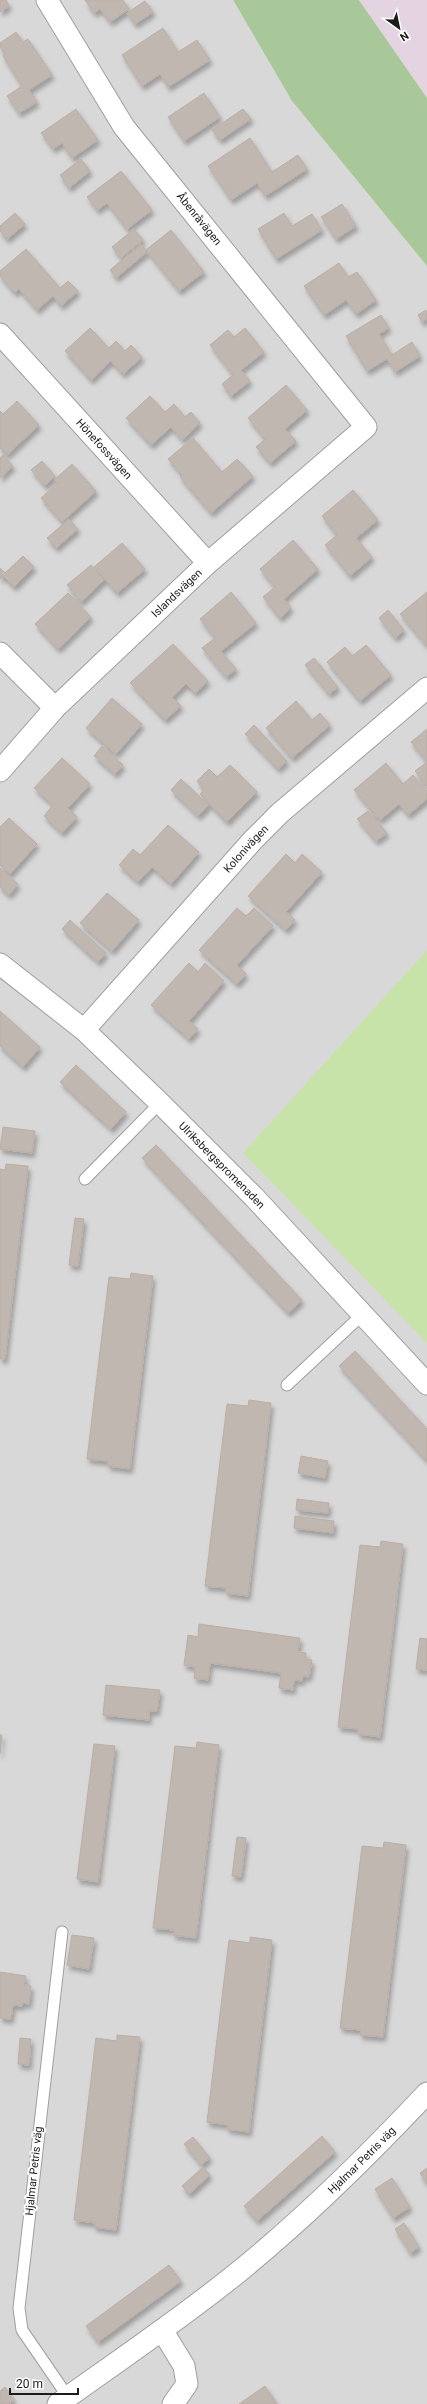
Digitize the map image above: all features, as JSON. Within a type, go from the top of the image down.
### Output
[{"type":"street","name":"Åbenråvägen","points":[[47,0],[124,127],[366,427]]},
{"type":"street","name":"Hönefossvägen","points":[[0,334],[208,563]]},
{"type":"street","name":"Islandsvägen","points":[[0,771],[55,708],[208,563],[366,427]]},
{"type":"street","points":[[0,653],[55,708]]},
{"type":"street","name":"Kolonivägen","points":[[84,1030],[253,840],[280,813],[427,688]]},
{"type":"street","name":"Ulriksbergspromenaden","points":[[0,964],[84,1030],[160,1103],[254,1197],[427,1384]]},
{"type":"street","name":"Hjalmar Petris väg","points":[[63,2400],[162,2330],[237,2274],[329,2192],[380,2144],[427,2093]]},
{"type":"street","points":[[162,2330],[184,2366],[187,2384],[173,2404]]},
{"type":"lane","points":[[85,1179],[160,1103]]},
{"type":"lane","points":[[287,1385],[363,1314]]},
{"type":"lane","name":"Hjalmar Petris väg","points":[[62,1932],[19,2308],[22,2330],[63,2400]]},
{"type":"shaded area","points":[[0,0],[233,0],[292,101],[427,266],[427,2404],[0,2404]]},
{"type":"shaded area","points":[[359,0],[427,0],[427,98]]},
{"type":"green space","points":[[233,0],[359,0],[427,98],[427,266],[292,101]]},
{"type":"green space","points":[[427,950],[427,1343],[243,1153]]},
{"type":"building","points":[[0,0],[6,0],[9,6],[0,12]]},
{"type":"building","points":[[85,0],[123,0],[129,9],[110,22],[100,9],[94,13]]},
{"type":"building","points":[[145,1],[153,12],[135,24],[127,13]]},
{"type":"building","points":[[163,28],[178,52],[197,40],[210,60],[168,87],[160,74],[142,86],[122,55]]},
{"type":"building","points":[[16,32],[23,42],[28,39],[52,75],[29,90],[37,102],[19,113],[7,96],[22,86],[3,56],[5,54],[0,47],[0,43]]},
{"type":"building","points":[[204,93],[220,117],[184,141],[168,117]]},
{"type":"building","points":[[76,109],[98,140],[72,158],[62,143],[53,149],[41,133]]},
{"type":"building","points":[[243,109],[251,119],[220,140],[212,130]]},
{"type":"building","points":[[250,138],[272,172],[298,155],[307,169],[265,196],[257,183],[231,200],[208,166]]},
{"type":"building","points":[[81,159],[90,171],[69,188],[60,175]]},
{"type":"building","points":[[121,171],[152,210],[127,229],[107,203],[97,210],[87,197]]},
{"type":"building","points":[[342,204],[356,226],[336,239],[321,217]]},
{"type":"building","points":[[15,213],[25,224],[7,239],[0,231],[0,226]]},
{"type":"building","points":[[284,213],[292,226],[312,214],[322,230],[276,259],[258,229]]},
{"type":"building","points":[[134,229],[143,240],[121,258],[112,247]]},
{"type":"building","points":[[171,230],[204,272],[179,291],[146,250]]},
{"type":"building","points":[[141,244],[147,252],[116,278],[110,270]]},
{"type":"building","points":[[26,249],[60,288],[68,281],[78,291],[61,306],[53,296],[37,310],[19,289],[15,293],[0,276],[0,271]]},
{"type":"building","points":[[339,263],[348,277],[357,272],[376,300],[356,314],[346,300],[324,315],[304,286]]},
{"type":"building","points":[[426,310],[427,319],[422,322],[418,315]]},
{"type":"building","points":[[381,315],[389,328],[379,334],[392,355],[412,342],[420,356],[395,372],[387,359],[367,371],[346,336]]},
{"type":"building","points":[[90,328],[109,348],[116,341],[125,351],[131,345],[142,357],[123,374],[111,361],[91,380],[65,351]]},
{"type":"building","points":[[245,328],[264,352],[241,370],[250,381],[231,396],[222,384],[233,375],[210,345],[228,330],[234,337]]},
{"type":"building","points":[[286,385],[307,410],[285,429],[296,441],[270,463],[256,447],[265,439],[248,418]]},
{"type":"building","points":[[150,396],[165,412],[174,404],[185,417],[191,412],[200,423],[182,440],[171,427],[151,445],[126,418]]},
{"type":"building","points":[[17,401],[39,425],[7,455],[0,448],[0,411],[3,414]]},
{"type":"building","points":[[193,438],[222,472],[237,459],[253,476],[211,513],[180,477],[182,475],[168,459]]},
{"type":"building","points":[[3,455],[13,466],[0,478],[0,458]]},
{"type":"building","points":[[42,461],[55,476],[45,486],[31,470]]},
{"type":"building","points":[[72,464],[96,491],[62,522],[41,498],[57,483],[54,480]]},
{"type":"building","points":[[353,490],[378,520],[356,538],[372,557],[350,576],[325,545],[337,535],[322,516]]},
{"type":"building","points":[[69,519],[78,529],[56,548],[47,538]]},
{"type":"building","points":[[293,540],[318,569],[284,599],[291,608],[280,618],[263,597],[275,587],[260,569]]},
{"type":"building","points":[[122,543],[145,569],[117,593],[94,567]]},
{"type":"building","points":[[23,556],[34,567],[14,587],[3,576],[0,579],[0,568],[5,573]]},
{"type":"building","points":[[91,565],[104,580],[81,602],[67,585]]},
{"type":"building","points":[[231,592],[256,623],[221,651],[236,669],[226,677],[202,648],[215,638],[200,619]]},
{"type":"building","points":[[427,592],[427,646],[400,614]]},
{"type":"building","points":[[68,593],[91,617],[58,649],[35,624]]},
{"type":"building","points":[[388,610],[404,630],[395,638],[379,618]]},
{"type":"building","points":[[173,644],[208,681],[195,693],[186,684],[172,697],[181,706],[165,720],[130,683]]},
{"type":"building","points":[[366,645],[391,675],[360,701],[327,662],[345,647],[352,656]]},
{"type":"building","points":[[314,658],[338,687],[329,694],[305,665]]},
{"type":"building","points":[[112,698],[142,724],[116,754],[86,728]]},
{"type":"building","points":[[296,701],[312,720],[320,713],[330,725],[292,758],[266,728]]},
{"type":"building","points":[[254,725],[287,761],[278,769],[245,734]]},
{"type":"building","points":[[427,729],[427,762],[411,742]]},
{"type":"building","points":[[102,746],[123,765],[115,774],[94,756]]},
{"type":"building","points":[[62,758],[90,784],[68,808],[77,817],[62,833],[44,816],[53,805],[34,788]]},
{"type":"building","points":[[427,762],[427,786],[415,771]]},
{"type":"building","points":[[386,763],[403,784],[413,775],[427,791],[427,799],[408,815],[399,804],[380,820],[354,790]]},
{"type":"building","points":[[230,765],[257,792],[227,822],[200,794],[204,790],[197,781],[209,769],[217,777]]},
{"type":"building","points":[[181,779],[209,805],[198,816],[171,790]]},
{"type":"building","points":[[368,811],[387,833],[376,841],[357,819]]},
{"type":"building","points":[[9,818],[37,844],[10,874],[0,865],[0,827]]},
{"type":"building","points":[[168,825],[199,852],[171,884],[152,867],[138,882],[119,865],[133,849],[140,855]]},
{"type":"building","points":[[286,854],[295,863],[302,854],[322,872],[286,912],[295,920],[286,930],[248,896]]},
{"type":"building","points":[[0,868],[18,884],[9,895],[0,887]]},
{"type":"building","points":[[107,893],[139,920],[112,951],[80,923]]},
{"type":"building","points":[[237,908],[246,916],[254,908],[273,926],[237,965],[246,974],[237,984],[199,950]]},
{"type":"building","points":[[70,920],[106,953],[98,962],[62,929]]},
{"type":"building","points":[[189,963],[198,972],[205,963],[224,981],[189,1021],[198,1029],[189,1039],[151,1005]]},
{"type":"building","points":[[0,1011],[40,1047],[23,1067],[0,1046]]},
{"type":"building","points":[[76,1065],[126,1112],[111,1129],[60,1082]]},
{"type":"building","points":[[3,1127],[35,1131],[32,1153],[0,1149]]},
{"type":"building","points":[[156,1145],[302,1300],[288,1313],[142,1158]]},
{"type":"building","points":[[6,1164],[28,1166],[5,1359],[0,1359],[0,1169],[5,1170]]},
{"type":"building","points":[[75,1218],[84,1219],[78,1266],[69,1265]]},
{"type":"building","points":[[131,1273],[153,1276],[130,1469],[108,1466],[108,1461],[87,1459],[109,1277],[130,1279]]},
{"type":"building","points":[[355,1351],[427,1429],[427,1461],[339,1366]]},
{"type":"building","points":[[249,1400],[271,1403],[248,1596],[226,1593],[226,1588],[205,1586],[227,1404],[248,1406]]},
{"type":"building","points":[[301,1456],[328,1461],[325,1478],[298,1473]]},
{"type":"building","points":[[297,1499],[329,1503],[328,1513],[296,1510]]},
{"type":"building","points":[[295,1516],[334,1521],[333,1533],[294,1528]]},
{"type":"building","points":[[381,1541],[403,1544],[380,1737],[358,1734],[358,1729],[338,1727],[360,1545],[380,1547]]},
{"type":"building","points":[[199,1624],[300,1638],[298,1652],[306,1653],[305,1659],[312,1660],[309,1677],[303,1676],[302,1681],[294,1680],[293,1690],[279,1688],[281,1673],[210,1663],[208,1680],[194,1678],[195,1667],[184,1665],[188,1635],[198,1637]]},
{"type":"building","points":[[420,1638],[427,1639],[427,1670],[416,1669]]},
{"type":"building","points":[[106,1685],[160,1690],[157,1711],[149,1711],[149,1720],[103,1715]]},
{"type":"building","points":[[0,1735],[2,1735],[0,1754]]},
{"type":"building","points":[[197,1742],[219,1745],[196,1938],[173,1935],[174,1930],[153,1928],[175,1746],[196,1748]]},
{"type":"building","points":[[94,1744],[115,1746],[98,1882],[77,1879]]},
{"type":"building","points":[[237,1837],[246,1838],[241,1877],[232,1876]]},
{"type":"building","points":[[384,1842],[406,1845],[383,2037],[360,2035],[361,2030],[340,2028],[362,1846],[383,1848]]},
{"type":"building","points":[[72,1935],[94,1938],[89,1969],[67,1965]]},
{"type":"building","points":[[250,1937],[272,1940],[249,2132],[227,2129],[228,2125],[207,2122],[229,1940],[250,1943]]},
{"type":"building","points":[[0,1972],[26,1976],[24,1985],[31,1986],[29,2004],[22,2003],[22,2006],[13,2005],[11,2019],[0,2018]]},
{"type":"building","points":[[117,2035],[140,2037],[116,2230],[94,2227],[95,2223],[74,2220],[96,2038],[117,2041]]},
{"type":"building","points":[[20,2038],[31,2039],[29,2065],[18,2064]]},
{"type":"building","points":[[322,2136],[335,2152],[257,2221],[244,2206]]},
{"type":"building","points":[[193,2137],[210,2158],[201,2165],[184,2144]]},
{"type":"building","points":[[203,2167],[210,2175],[189,2194],[182,2186]]},
{"type":"building","points":[[427,2168],[427,2184],[420,2173]]},
{"type":"building","points":[[392,2178],[410,2207],[393,2218],[375,2189]]},
{"type":"building","points":[[404,2223],[419,2247],[410,2253],[395,2229]]},
{"type":"building","points":[[169,2265],[181,2281],[98,2342],[86,2326]]},
{"type":"building","points":[[265,2386],[277,2404],[239,2404]]},
{"type":"building","points":[[5,2387],[14,2400],[9,2404],[0,2404],[0,2391]]}]
